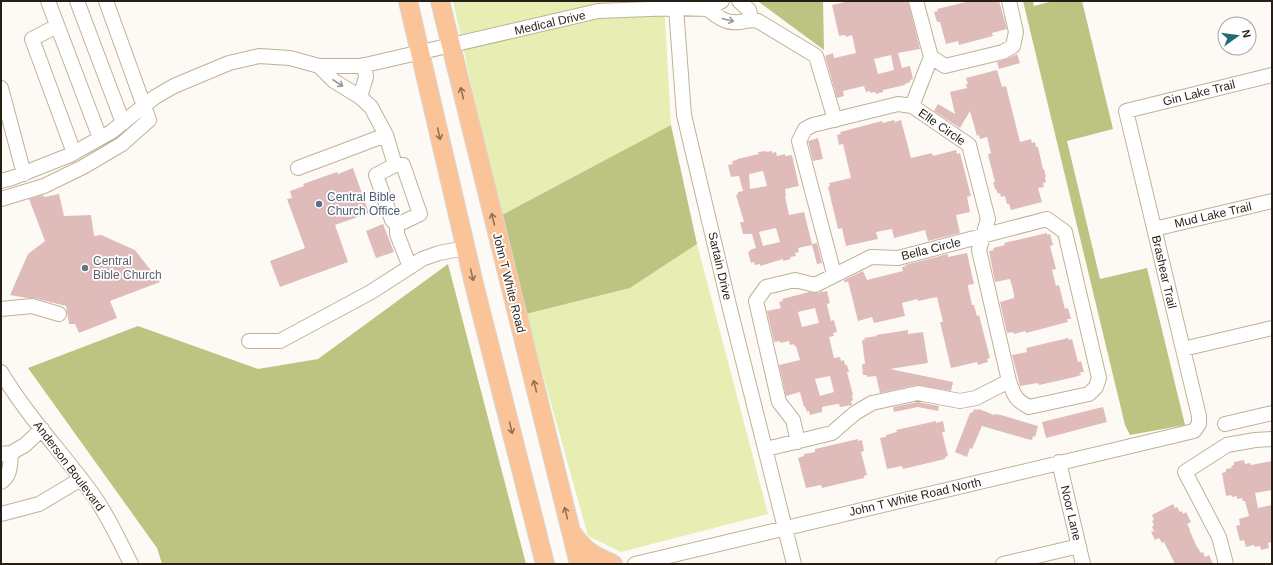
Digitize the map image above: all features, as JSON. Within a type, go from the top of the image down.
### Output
[{"type":"main road","points":[[408,1],[466,248],[545,564]]},
{"type":"main road","name":"John T White Road","points":[[440,1],[579,564]]},
{"type":"main road","points":[[570,531],[582,547],[594,556],[613,564]]},
{"type":"street","points":[[48,1],[100,138]]},
{"type":"street","points":[[78,1],[123,123]]},
{"type":"street","points":[[1,198],[44,186],[83,167],[122,144],[149,120],[106,1]]},
{"type":"street","points":[[722,1],[708,9],[717,17],[728,21],[739,22],[751,19],[758,21],[816,56],[834,120]]},
{"type":"street","points":[[738,1],[749,10],[751,19]]},
{"type":"street","points":[[912,106],[931,57],[916,1]]},
{"type":"street","points":[[931,57],[945,66],[1003,52],[1013,46],[1016,32],[1008,1]]},
{"type":"street","name":"Medical Drive","points":[[1,181],[24,174],[74,153],[111,132],[155,97],[174,86],[228,63],[259,56],[290,58],[320,66],[364,66],[598,11],[676,5],[708,9]]},
{"type":"street","name":"Sartain Drive","points":[[676,5],[684,116],[729,305],[794,564]]},
{"type":"street","points":[[57,26],[32,39],[74,153]]},
{"type":"street","points":[[320,66],[334,81],[360,97],[371,107],[386,135],[395,165]]},
{"type":"street","points":[[360,97],[366,77],[364,66]]},
{"type":"street","name":"Gin Lake Trail","points":[[1126,111],[1272,75]]},
{"type":"street","points":[[1,88],[24,174]]},
{"type":"street","name":"Elle Circle","points":[[834,274],[799,140],[805,129],[834,120],[898,104],[912,106],[969,146],[988,219],[984,236],[978,250],[1009,381],[1014,396],[1028,407],[1088,394],[1096,387],[1099,378]]},
{"type":"street","name":"Brashear Trail","points":[[1126,111],[1199,416],[1199,424],[1194,431]]},
{"type":"street","points":[[298,168],[386,135]]},
{"type":"street","points":[[397,225],[420,214],[403,165],[395,165],[376,175],[392,220],[397,225],[397,234],[410,267]]},
{"type":"street","name":"Mud Lake Trail","points":[[1154,229],[1272,201]]},
{"type":"street","name":"Bella Circle","points":[[798,442],[793,420],[779,402],[756,301],[766,287],[794,280],[815,284],[870,257],[898,258],[1047,219],[1065,232],[1099,378]]},
{"type":"street","points":[[249,341],[280,341],[372,292],[422,258],[466,248]]},
{"type":"street","points":[[1,309],[32,306],[59,314]]},
{"type":"street","points":[[1183,349],[1272,328]]},
{"type":"street","name":"Anderson Boulevard","points":[[1,372],[7,383],[97,500],[112,525],[126,562]]},
{"type":"street","points":[[766,449],[832,433],[855,413],[872,403],[918,393],[960,401],[976,398],[1009,381]]},
{"type":"street","points":[[1225,424],[1272,413]]},
{"type":"street","points":[[1,482],[7,478],[10,470],[6,454],[25,445],[42,429]]},
{"type":"street","name":"John T White Road North","points":[[635,564],[1194,431]]},
{"type":"street","points":[[1226,564],[1219,537],[1185,472],[1226,445],[1255,440],[1272,439]]},
{"type":"street","name":"Noor Lane","points":[[1059,462],[1083,564]]},
{"type":"street","points":[[1,514],[39,504],[81,479]]},
{"type":"street","points":[[1003,564],[1079,546]]},
{"type":"green space","points":[[453,1],[664,1],[671,125],[500,216]]},
{"type":"green space","points":[[823,1],[824,50],[759,2]]},
{"type":"green space","points":[[1023,1],[1033,1],[1034,6],[1053,1],[1082,1],[1113,129],[1067,141],[1100,279],[1147,268],[1185,425],[1130,435],[1125,425]]},
{"type":"green space","points":[[671,125],[697,244],[630,288],[526,314],[500,216]]},
{"type":"green space","points":[[697,244],[768,514],[621,552],[588,536],[526,314],[630,288]]},
{"type":"green space","points":[[448,264],[526,564],[162,564],[157,548],[28,368],[138,326],[258,369],[318,359]]},
{"type":"building","points":[[849,1],[908,1],[920,49],[898,53],[902,68],[910,66],[913,79],[905,85],[883,90],[883,92],[876,94],[875,92],[870,93],[870,91],[866,92],[864,86],[843,91],[844,96],[837,98],[825,56],[833,53],[834,58],[856,53],[852,35],[846,37],[845,35],[839,36],[832,5]],"holes":[[[891,55],[894,70],[878,74],[874,59]]]},
{"type":"building","points":[[970,1],[999,1],[1007,29],[992,33],[993,36],[959,45],[958,41],[946,44],[940,22],[937,22],[934,12],[938,11],[937,9]]},
{"type":"building","points":[[1017,54],[1020,63],[999,69],[997,62]]},
{"type":"building","points":[[997,70],[1002,87],[1006,86],[1020,142],[1031,139],[1032,143],[1035,142],[1036,147],[1038,147],[1046,177],[1046,182],[1043,183],[1044,187],[1038,188],[1042,202],[1011,210],[1009,204],[1007,204],[1005,196],[1001,197],[1000,193],[998,194],[995,189],[993,182],[995,182],[988,154],[991,153],[987,137],[980,139],[979,135],[977,136],[970,111],[960,128],[934,111],[938,104],[955,114],[950,92],[967,88],[966,84],[968,84],[966,78]]},
{"type":"building","points":[[894,120],[895,122],[901,120],[911,158],[932,153],[933,156],[956,150],[957,154],[960,153],[971,196],[967,197],[970,212],[956,215],[960,233],[928,241],[925,230],[894,238],[892,229],[876,232],[878,239],[846,246],[842,228],[838,229],[828,187],[830,186],[829,183],[851,178],[843,144],[839,145],[837,135],[841,134],[840,132],[882,121],[883,123]]},
{"type":"building","points":[[818,138],[823,159],[813,161],[808,141]]},
{"type":"building","points":[[772,151],[772,153],[776,152],[777,156],[785,154],[785,156],[792,155],[799,186],[785,189],[789,215],[804,212],[812,244],[817,243],[822,263],[817,264],[812,245],[798,248],[799,252],[795,253],[796,256],[790,257],[791,259],[783,261],[783,259],[760,266],[760,264],[755,265],[754,262],[751,263],[748,252],[756,248],[752,234],[743,234],[740,222],[744,222],[736,195],[738,192],[743,191],[739,176],[731,177],[728,165],[733,164],[732,161],[737,159],[759,154],[758,152]],"holes":[[[763,171],[767,186],[750,189],[749,174]],[[776,228],[780,242],[763,246],[759,232]]]},
{"type":"building","points":[[353,168],[369,213],[335,225],[348,262],[280,287],[270,261],[305,248],[287,199],[292,198],[290,191],[304,186],[303,184]]},
{"type":"building","name":"Central Bible Church","points":[[59,194],[64,216],[91,215],[94,236],[101,235],[135,250],[160,282],[110,301],[117,318],[79,333],[75,324],[69,324],[66,306],[34,298],[10,295],[28,254],[45,241],[29,199],[43,195],[44,197]]},
{"type":"building","points":[[383,224],[394,252],[376,258],[366,231]]},
{"type":"building","points":[[1047,233],[1047,235],[1050,234],[1053,245],[1050,246],[1056,269],[1052,270],[1056,286],[1059,285],[1065,309],[1068,308],[1071,319],[1067,319],[1068,322],[1026,333],[1025,331],[1014,334],[1013,332],[1007,333],[1000,302],[1014,298],[1014,294],[1010,279],[995,282],[989,251],[994,250],[993,248],[1005,245],[1004,243]]},
{"type":"building","points":[[967,253],[974,284],[968,285],[968,287],[972,305],[974,305],[977,316],[979,315],[990,358],[987,359],[988,362],[978,365],[977,362],[951,368],[940,322],[943,322],[937,297],[918,301],[917,299],[902,303],[905,316],[874,323],[872,317],[858,321],[848,281],[845,283],[844,280],[863,271],[867,280],[903,271],[902,267],[906,266],[905,265],[948,254],[948,257]]},
{"type":"building","points":[[827,291],[830,303],[827,305],[831,321],[834,320],[837,332],[833,333],[834,336],[829,337],[834,358],[840,357],[841,361],[844,360],[845,365],[847,365],[853,400],[851,401],[852,405],[840,407],[839,404],[837,404],[822,407],[822,412],[810,415],[809,411],[807,412],[805,406],[804,407],[800,392],[786,396],[779,365],[800,360],[794,344],[790,345],[789,341],[780,343],[780,341],[774,342],[767,311],[781,308],[779,302],[783,301],[782,299],[809,292],[818,293]],"holes":[[[815,308],[819,323],[802,327],[798,312]],[[830,376],[834,392],[820,396],[815,379]]]},
{"type":"building","points":[[908,330],[908,334],[923,332],[928,363],[890,369],[953,382],[951,391],[916,385],[880,393],[876,376],[867,377],[867,375],[863,375],[862,364],[865,364],[862,340],[865,340],[864,338]]},
{"type":"building","points":[[1068,338],[1069,340],[1072,339],[1078,362],[1081,361],[1084,372],[1080,372],[1081,375],[1039,385],[1038,383],[1020,386],[1012,355],[1027,352],[1026,348]]},
{"type":"building","points":[[918,402],[939,406],[938,411],[918,407],[894,412],[893,407]]},
{"type":"building","points":[[1103,407],[1107,422],[1046,438],[1042,422]]},
{"type":"building","points":[[974,409],[979,409],[994,415],[1001,415],[1038,426],[1035,437],[1033,436],[1032,440],[1027,439],[982,426],[972,449],[970,448],[967,457],[955,452],[970,413],[973,412]]},
{"type":"building","points":[[936,421],[936,423],[943,421],[945,432],[942,432],[948,456],[945,457],[945,459],[903,469],[902,466],[887,469],[880,438],[897,432],[896,430]]},
{"type":"building","points":[[858,439],[858,441],[862,440],[864,451],[861,452],[867,475],[864,476],[864,478],[822,488],[821,485],[806,488],[798,458],[804,456],[804,454],[815,452],[815,449]]},
{"type":"building","points":[[1244,460],[1245,464],[1250,463],[1251,465],[1272,461],[1272,490],[1255,493],[1258,508],[1272,505],[1272,542],[1268,543],[1269,548],[1261,550],[1260,546],[1255,547],[1254,545],[1246,547],[1244,540],[1240,541],[1236,526],[1240,525],[1239,519],[1249,516],[1245,501],[1243,501],[1242,498],[1237,499],[1237,496],[1226,496],[1222,473],[1226,472],[1226,469],[1232,468],[1231,466],[1234,465],[1234,462]]},
{"type":"building","points":[[1173,504],[1180,512],[1182,511],[1183,514],[1186,512],[1191,522],[1187,524],[1196,545],[1201,553],[1203,552],[1205,557],[1209,555],[1213,564],[1175,564],[1164,542],[1162,543],[1159,538],[1155,540],[1151,532],[1154,531],[1152,527],[1154,525],[1152,521],[1154,520],[1152,515]]},
{"type":"place","name":"Central Bible Church Office","points":[[319,204]]},
{"type":"place","name":"Central Bible Church","points":[[85,268]]}]
